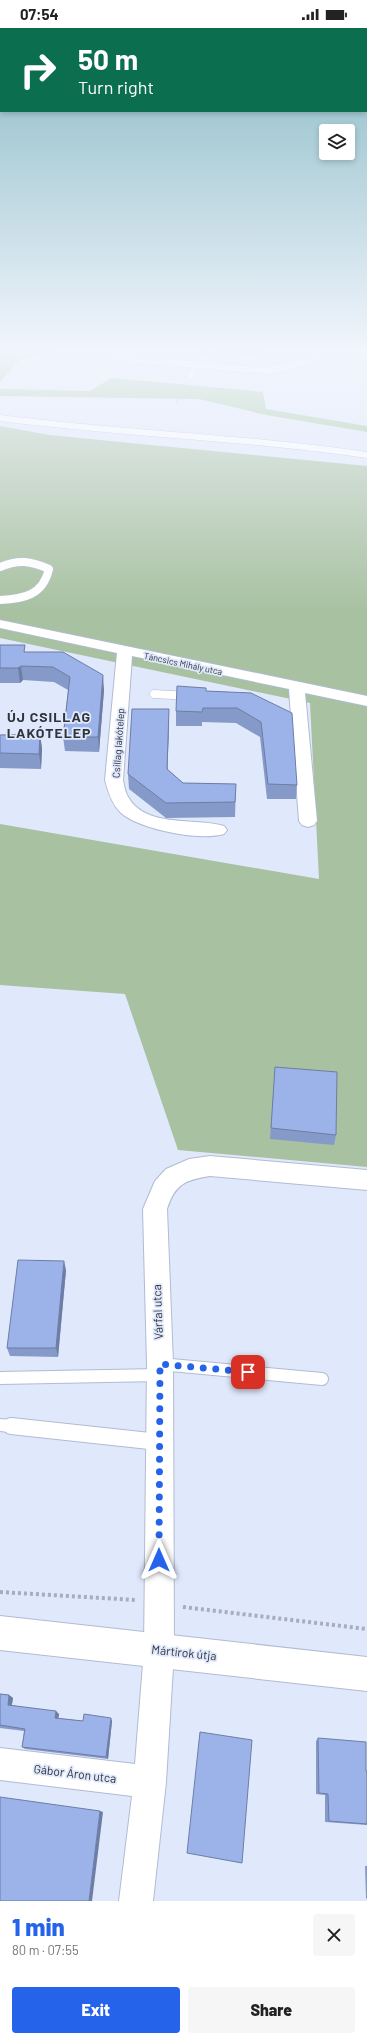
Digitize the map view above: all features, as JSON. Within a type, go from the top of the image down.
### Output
[{"type":"main road","name":"Mártírok útja","points":[[0,1633],[367,1674]]},
{"type":"street","name":"Táncsics Mihály utca","points":[[0,624],[297,688],[367,701]]},
{"type":"street","name":"Csillag lakótelep","points":[[125,651],[115,789],[122,802],[130,810],[155,823],[182,829],[218,830]]},
{"type":"street","points":[[297,688],[296,722],[308,821]]},
{"type":"street","name":"Várfal utca","points":[[160,1651],[160,1369],[155,1209],[159,1194],[174,1175],[187,1169],[210,1166],[367,1180]]},
{"type":"street","points":[[136,1901],[150,1782],[160,1651]]},
{"type":"street","name":"Gábor Áron utca","points":[[0,1764],[150,1782]]},
{"type":"lane","points":[[198,437],[280,443],[367,455]]},
{"type":"lane","points":[[0,567],[14,560],[38,564],[49,568],[48,577],[42,587],[31,595],[14,600],[0,600]]},
{"type":"lane","points":[[154,694],[198,696]]},
{"type":"lane","points":[[0,1378],[160,1369],[322,1379]]},
{"type":"lane","points":[[0,1425],[160,1442]]},
{"type":"path","points":[[0,1592],[69,1597],[125,1598]]},
{"type":"path","points":[[205,1610],[367,1628]]},
{"type":"shaded area","points":[[0,437],[74,437],[367,466],[367,1167],[178,1150],[125,994],[0,985],[0,824],[319,879],[310,703],[0,638]]},
{"type":"building","points":[[0,645],[25,645],[24,652],[63,652],[103,675],[98,737],[63,737],[70,677],[53,667],[21,666],[18,668],[0,668]]},
{"type":"building","points":[[177,686],[206,688],[206,691],[251,693],[292,713],[297,785],[268,784],[261,722],[237,708],[203,708],[202,712],[176,711]]},
{"type":"building","points":[[132,709],[169,709],[167,769],[183,783],[236,784],[235,802],[166,803],[128,774]]},
{"type":"building","points":[[40,734],[39,754],[0,753],[0,735]]},
{"type":"building","points":[[275,1067],[337,1072],[336,1135],[271,1128]]},
{"type":"building","points":[[18,1260],[64,1261],[56,1348],[7,1348]]},
{"type":"building","points":[[0,1694],[9,1695],[8,1705],[56,1711],[55,1718],[83,1721],[84,1714],[111,1718],[106,1757],[22,1747],[25,1729],[0,1725]]},
{"type":"building","points":[[200,1732],[252,1740],[242,1863],[187,1853]]},
{"type":"building","points":[[318,1738],[366,1742],[367,1824],[329,1821],[328,1794],[319,1793]]},
{"type":"building","points":[[0,1797],[100,1811],[89,1901],[0,1901]]},
{"type":"district","name":"ÚJ CSILLAG LAKÓTELEP","points":[[49,726]]},
{"type":"route","points":[[159,1560],[160,1364],[248,1372]]}]
